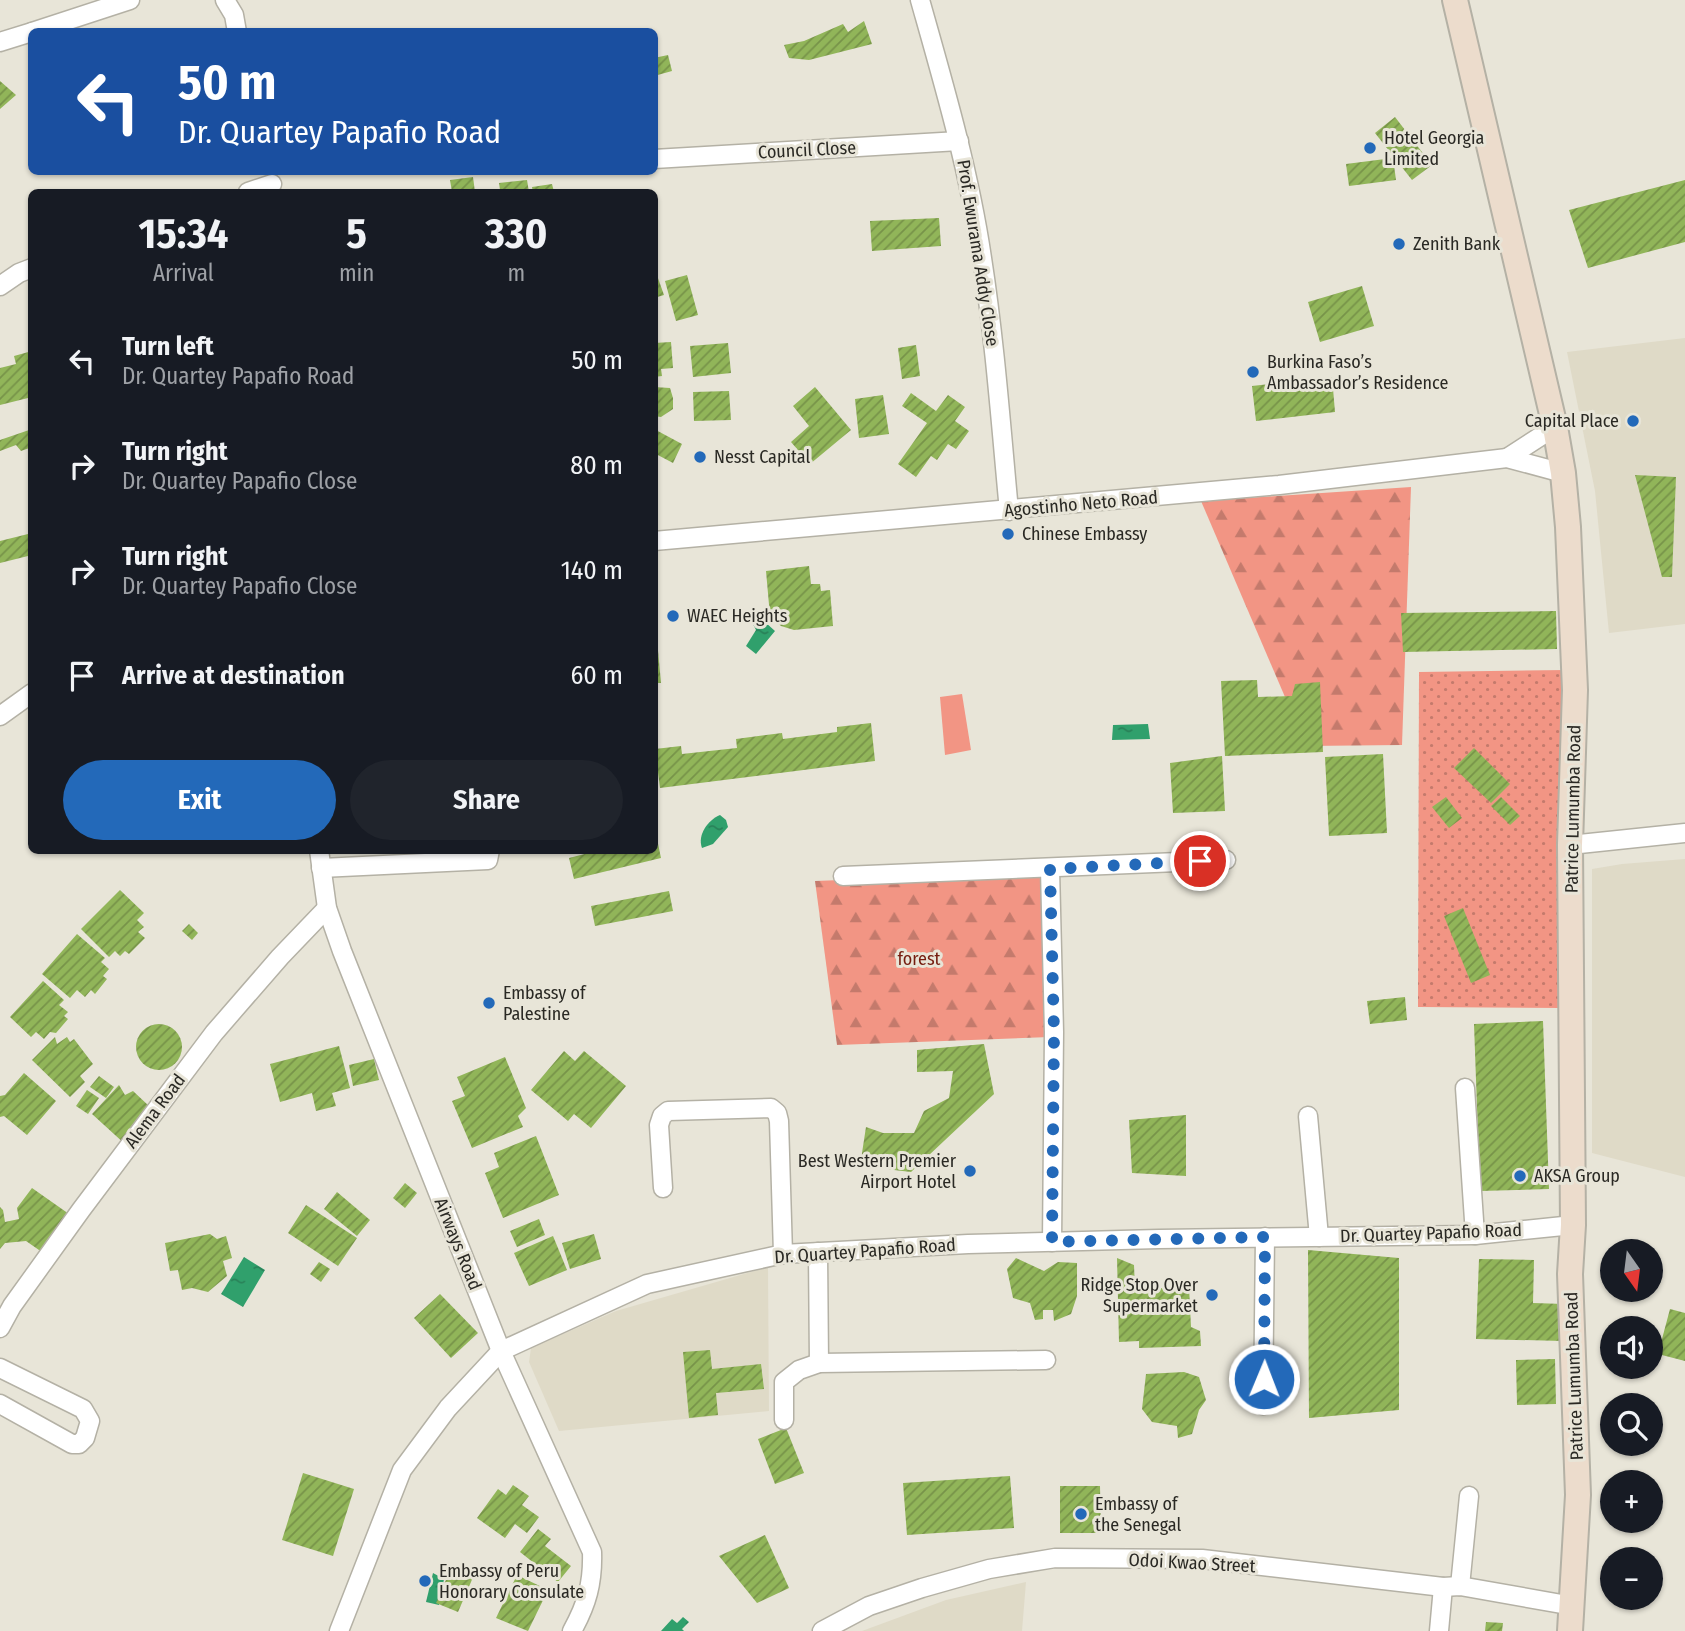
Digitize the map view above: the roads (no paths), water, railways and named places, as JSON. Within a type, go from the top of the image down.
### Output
[{"type":"street","points":[[44,28],[130,0]]},
{"type":"street","points":[[225,0],[234,15],[236,28]]},
{"type":"street","name":"Prof. Ewurama Addy Close","points":[[920,0],[959,141],[982,256],[995,355],[1009,511]]},
{"type":"street","name":"Patrice Lumumba Road","points":[[1455,0],[1555,427],[1563,473],[1574,690],[1570,845],[1573,1225],[1570,1274],[1578,1495],[1570,1631]]},
{"type":"street","points":[[0,42],[28,33]]},
{"type":"street","name":"Council Close","points":[[658,159],[959,141]]},
{"type":"street","points":[[0,286],[28,270]]},
{"type":"street","name":"Agostinho Neto Road","points":[[1507,458],[1555,427]]},
{"type":"street","name":"Agostinho Neto Road","points":[[658,541],[1279,485],[1507,458],[1563,473]]},
{"type":"street","points":[[0,716],[28,696]]},
{"type":"street","points":[[1570,845],[1685,833]]},
{"type":"street","points":[[320,859],[488,860],[489,854]]},
{"type":"street","name":"Airways Road","points":[[320,859],[327,908],[342,951],[500,1351],[593,1552],[593,1579],[582,1614],[572,1631]]},
{"type":"street","points":[[843,876],[1226,860]]},
{"type":"street","points":[[1050,869],[1054,1032],[1052,1242]]},
{"type":"street","name":"Alema Road","points":[[0,1328],[12,1306],[81,1210],[214,1033],[327,908]]},
{"type":"street","points":[[1465,1088],[1475,1235]]},
{"type":"street","points":[[663,1188],[659,1125],[662,1116],[668,1111],[771,1108],[777,1113],[779,1121],[783,1254]]},
{"type":"street","points":[[1308,1116],[1319,1237]]},
{"type":"street","name":"Dr. Quartey Papafio Road","points":[[339,1631],[402,1470],[448,1408],[500,1351],[647,1284],[783,1254],[1052,1242],[1475,1235],[1573,1225]]},
{"type":"street","points":[[1263,1405],[1265,1237]]},
{"type":"street","points":[[818,1252],[819,1363]]},
{"type":"street","points":[[784,1420],[784,1382],[799,1370],[819,1363],[1046,1360]]},
{"type":"street","points":[[0,1368],[83,1409],[90,1421],[85,1438],[79,1444],[72,1444],[0,1405]]},
{"type":"street","points":[[1439,1631],[1452,1587],[1469,1496]]},
{"type":"street","name":"Odoi Kwao Street","points":[[822,1631],[869,1606],[922,1588],[989,1569],[1055,1558],[1202,1559],[1452,1587],[1573,1606]]},
{"type":"water","points":[[755,621],[765,622],[775,631],[756,654],[746,646],[756,630],[753,624]]},
{"type":"water","points":[[1148,724],[1150,739],[1112,740],[1113,725]]},
{"type":"water","points":[[720,815],[726,820],[728,827],[713,844],[702,848],[701,838],[705,828],[711,820]]},
{"type":"water","points":[[244,1257],[265,1270],[243,1307],[221,1294]]},
{"type":"water","points":[[433,1573],[444,1579],[439,1605],[426,1602]]},
{"type":"water","points":[[683,1617],[689,1622],[682,1629],[684,1631],[661,1631],[672,1619],[677,1623]]},
{"type":"place","name":"Hotel Georgia Limited","points":[[1370,148]]},
{"type":"place","name":"Zenith Bank","points":[[1399,244]]},
{"type":"place","name":"Burkina Faso’s Ambassador’s Residence","points":[[1253,372]]},
{"type":"place","name":"Capital Place","points":[[1633,421]]},
{"type":"place","name":"Nesst Capital","points":[[700,457]]},
{"type":"place","name":"Chinese Embassy","points":[[1008,534]]},
{"type":"place","name":"WAEC Heights","points":[[673,616]]},
{"type":"place","name":"Embassy of Palestine","points":[[489,1003]]},
{"type":"place","name":"Best Western Premier Airport Hotel","points":[[970,1171]]},
{"type":"place","name":"AKSA Group","points":[[1520,1176]]},
{"type":"place","name":"Ridge Stop Over Supermarket","points":[[1212,1295]]},
{"type":"place","name":"Embassy of the Senegal","points":[[1081,1514]]},
{"type":"place","name":"Embassy of Peru Honorary Consulate","points":[[425,1581]]},
{"type":"park label","name":"forest","points":[[919,959]]}]
